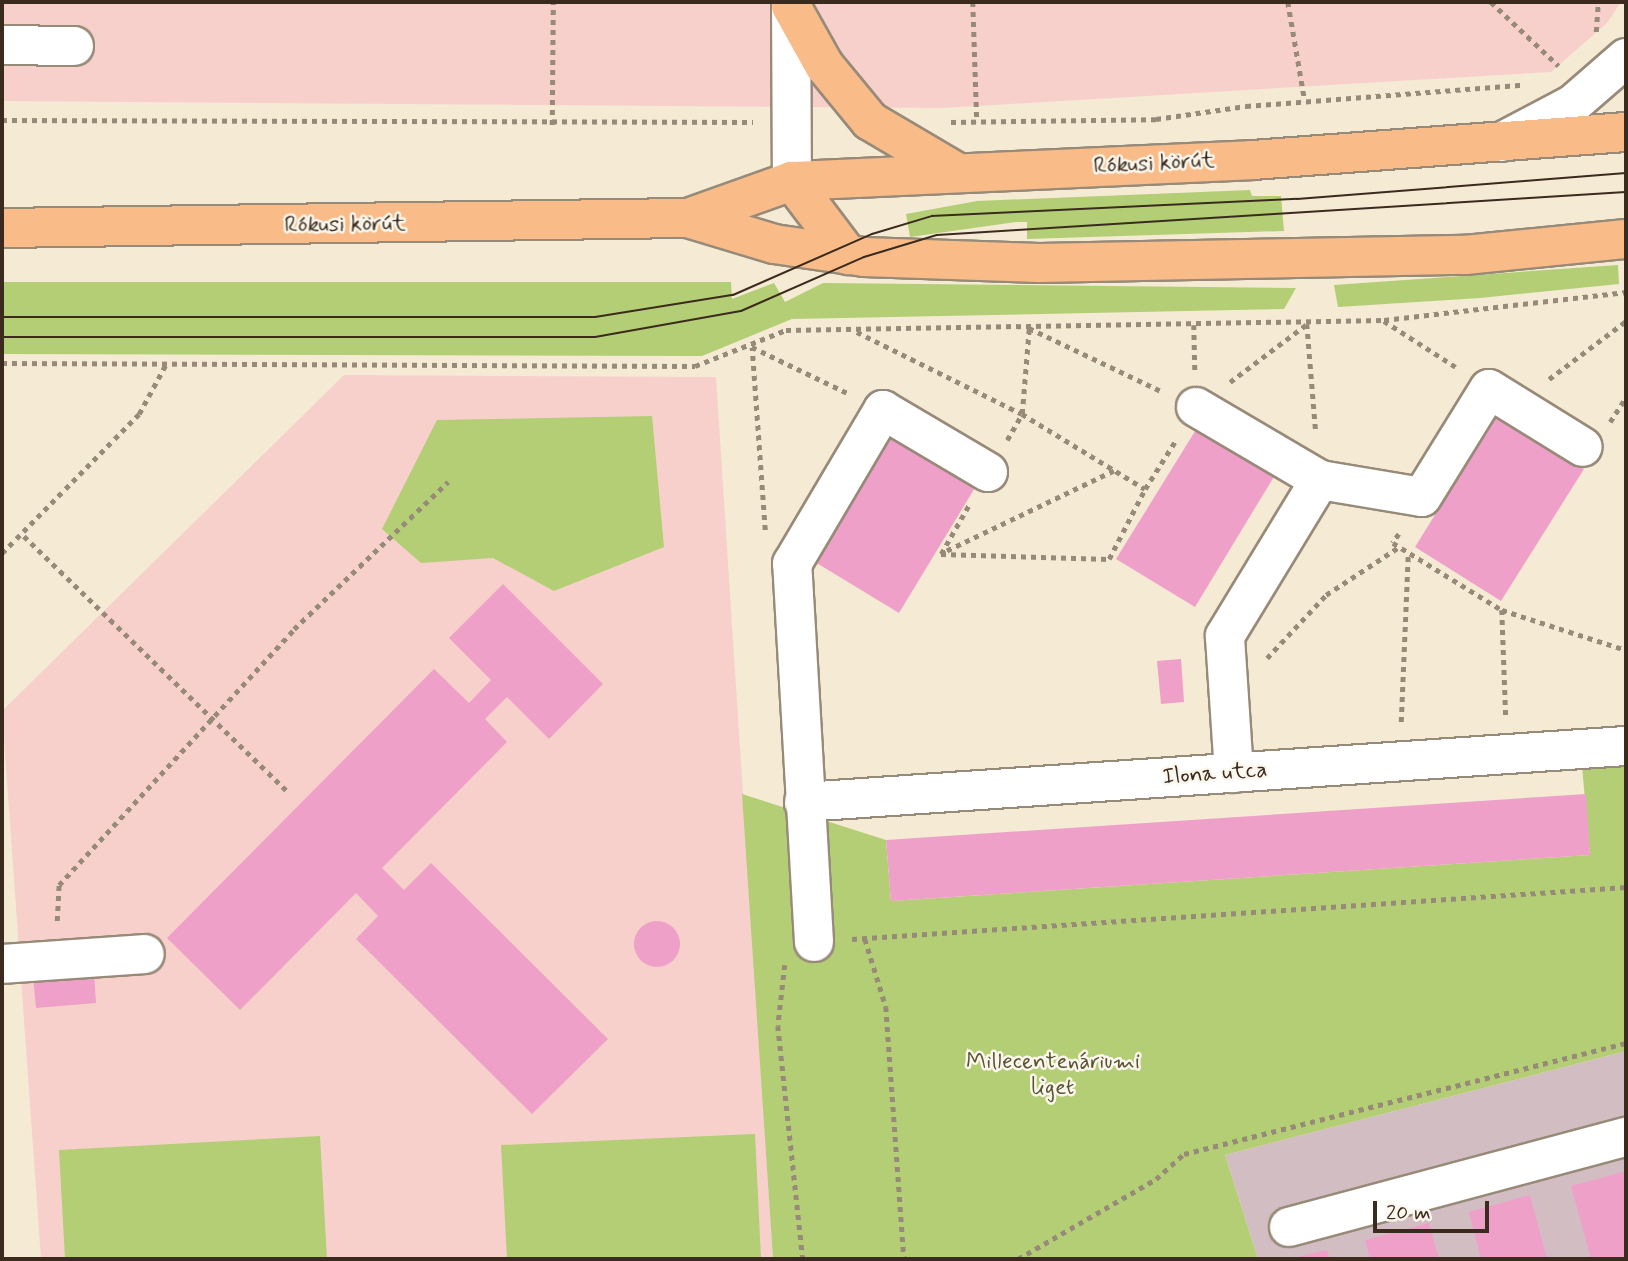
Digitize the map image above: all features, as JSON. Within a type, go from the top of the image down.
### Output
[{"type":"main road","points":[[791,4],[824,65],[870,121],[960,173]]},
{"type":"main road","name":"Rókusi körút","points":[[688,218],[792,181],[1500,142],[1626,132]]},
{"type":"main road","points":[[792,181],[848,255]]},
{"type":"main road","name":"Rókusi körút","points":[[2,228],[688,218],[774,244],[848,255],[1196,263],[1465,255],[1626,239]]},
{"type":"street","points":[[791,4],[792,181]]},
{"type":"street","points":[[2,45],[74,46]]},
{"type":"street","points":[[1500,142],[1573,104],[1626,58]]},
{"type":"street","points":[[1196,407],[1320,480],[1422,497],[1502,397],[1583,447]]},
{"type":"street","points":[[814,942],[792,564],[884,410],[988,472]]},
{"type":"street","points":[[1234,773],[1225,636],[1320,480]]},
{"type":"street","name":"Ilona utca","points":[[804,802],[1626,746]]},
{"type":"street","points":[[2,964],[145,954]]},
{"type":"street","points":[[1289,1227],[1626,1137]]},
{"type":"path","points":[[552,125],[553,2]]},
{"type":"path","points":[[972,2],[977,122]]},
{"type":"path","points":[[1288,2],[1305,100]]},
{"type":"path","points":[[1492,2],[1567,74]]},
{"type":"path","points":[[2,363],[695,366],[752,347],[786,330],[1384,320],[1626,292]]},
{"type":"path","points":[[1384,320],[1502,397],[1626,321]]},
{"type":"path","points":[[941,554],[1109,559],[1145,489],[1196,407],[1307,323]]},
{"type":"path","points":[[1307,323],[1320,480]]},
{"type":"path","points":[[1030,328],[1196,407]]},
{"type":"path","points":[[941,554],[1021,414],[1030,328]]},
{"type":"path","points":[[854,330],[1021,414],[1145,489]]},
{"type":"path","points":[[752,347],[884,410]]},
{"type":"path","points":[[752,347],[766,544],[792,564]]},
{"type":"path","points":[[2,553],[24,536],[139,414],[166,364]]},
{"type":"path","points":[[941,554],[1114,471]]},
{"type":"path","points":[[60,960],[59,886],[212,717],[448,482]]},
{"type":"path","points":[[1422,497],[1393,543],[1502,610],[1626,650]]},
{"type":"path","points":[[24,536],[289,793]]},
{"type":"path","points":[[1229,698],[1326,596],[1399,547]]},
{"type":"path","points":[[1399,762],[1408,552]]},
{"type":"path","points":[[1502,610],[1508,754]]},
{"type":"path","points":[[803,1259],[778,1026],[791,946],[814,942],[1626,887]]},
{"type":"path","points":[[865,939],[886,1007],[904,1259]]},
{"type":"path","points":[[1018,1259],[1156,1179],[1184,1154],[1626,1043]]},
{"type":"shaded area","points":[[2,2],[1621,2],[1607,23],[1551,72],[942,108],[2,101]]},
{"type":"shaded area","points":[[344,375],[716,377],[773,1259],[41,1259],[2,711]]},
{"type":"shaded area","points":[[1626,1051],[1626,1259],[1258,1259],[1225,1155]]},
{"type":"green space","points":[[1250,190],[1252,196],[1281,196],[1284,231],[1027,239],[1027,222],[1016,222],[910,237],[906,214],[977,201]]},
{"type":"green space","points":[[1618,265],[1619,284],[1480,298],[1338,307],[1334,285]]},
{"type":"green space","points":[[2,282],[731,282],[732,299],[774,283],[785,302],[823,283],[1296,288],[1284,309],[792,319],[702,356],[2,354]]},
{"type":"green space","points":[[652,416],[664,547],[554,591],[493,558],[421,563],[382,529],[437,420]]},
{"type":"green space","name":"Millecentenáriumi liget","points":[[1626,763],[1626,1051],[1225,1155],[1258,1259],[773,1259],[742,794],[886,840],[891,901],[1590,855],[1582,766]]},
{"type":"green space","points":[[755,1134],[761,1259],[507,1259],[501,1145]]},
{"type":"green space","points":[[320,1136],[327,1259],[65,1259],[59,1150]]},
{"type":"building","points":[[1497,415],[1584,469],[1501,601],[1415,547]]},
{"type":"building","points":[[1197,428],[1275,475],[1195,607],[1116,559]]},
{"type":"building","points":[[893,435],[976,486],[899,613],[815,562]]},
{"type":"building","points":[[503,584],[603,684],[549,739],[507,697],[485,719],[507,742],[382,868],[404,890],[431,863],[608,1039],[532,1114],[356,939],[378,916],[356,893],[240,1010],[167,938],[434,669],[469,703],[491,680],[449,638]]},
{"type":"building","points":[[1181,659],[1184,702],[1161,704],[1157,661]]},
{"type":"building","points":[[1586,794],[1590,855],[891,901],[886,840]]},
{"type":"building","points":[[657,921],[674,927],[680,944],[674,961],[657,967],[640,961],[634,944],[640,927]]},
{"type":"building","points":[[94,973],[96,1003],[36,1008],[33,977]]},
{"type":"building","points":[[1626,1171],[1626,1259],[1591,1259],[1571,1186]]},
{"type":"building","points":[[1530,1195],[1547,1259],[1481,1259],[1469,1212]]},
{"type":"building","points":[[1429,1223],[1439,1259],[1370,1259],[1365,1240]]},
{"type":"building","points":[[1327,1250],[1330,1259],[1293,1259],[1293,1258]]},
{"type":"tram line","points":[[2,317],[595,317],[733,295],[872,234],[932,216],[1297,199],[1626,173]]},
{"type":"tram line","points":[[2,337],[595,337],[741,311],[864,257],[937,235],[1626,192]]}]
